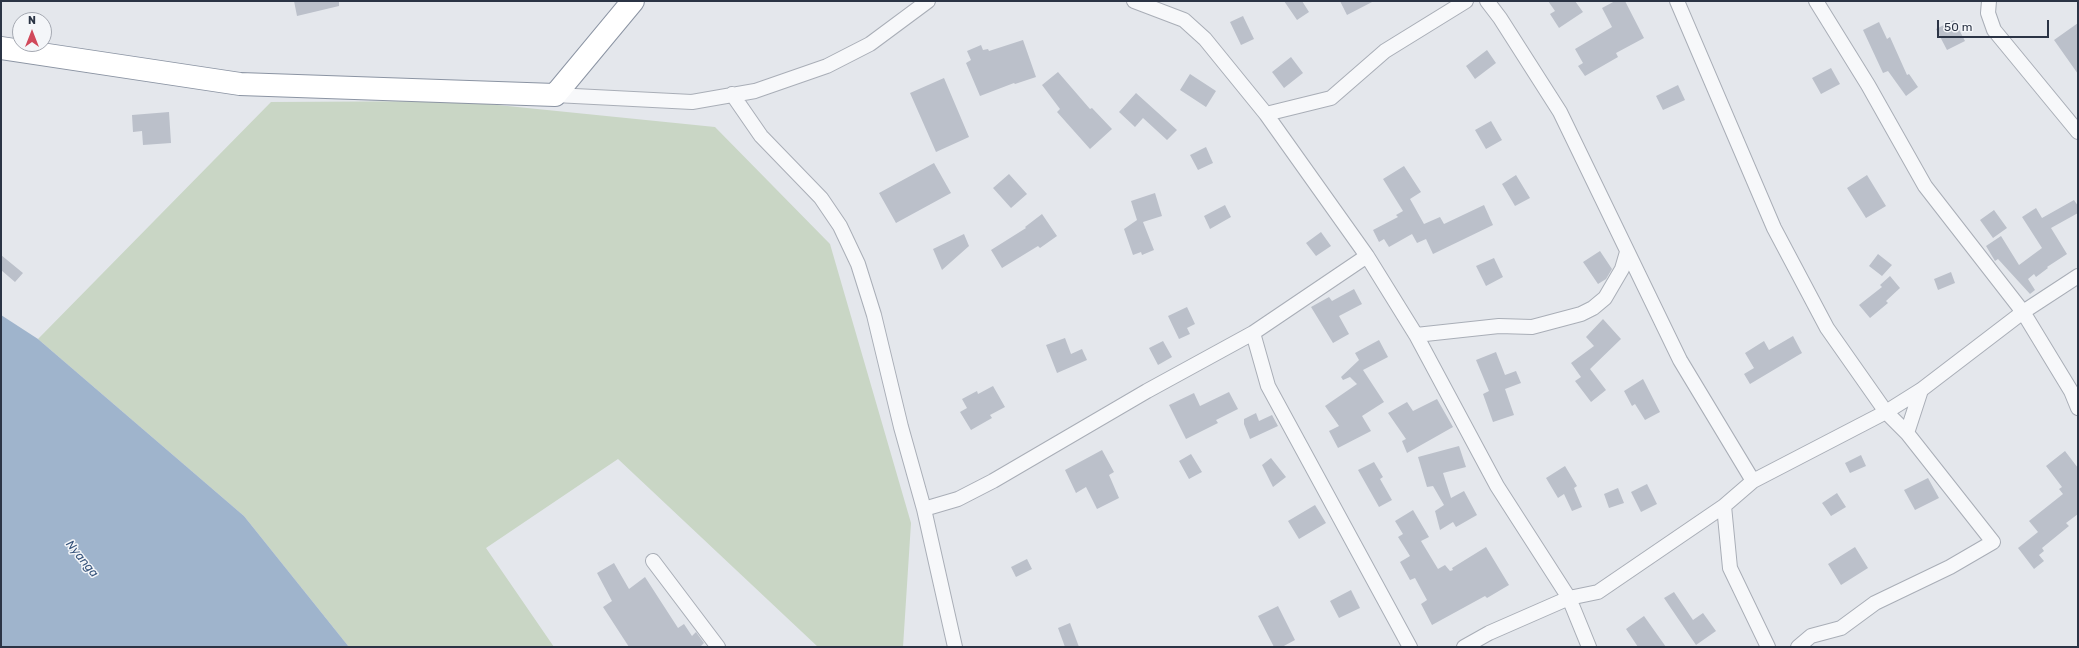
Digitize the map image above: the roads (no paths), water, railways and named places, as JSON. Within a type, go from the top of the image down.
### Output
[{"type":"highway","points":[[1,48],[240,84],[555,95],[633,1]]},
{"type":"street","points":[[555,95],[692,102],[755,91],[827,66],[870,44],[916,12],[928,1]]},
{"type":"street","points":[[1134,1],[1184,20],[1205,39],[1266,114],[1366,256],[1416,335],[1497,486],[1569,598],[1589,647]]},
{"type":"street","points":[[1266,114],[1331,98],[1385,51],[1466,1]]},
{"type":"street","points":[[1487,1],[1500,18],[1560,112],[1680,360],[1754,481]]},
{"type":"street","points":[[1676,1],[1774,228],[1827,328],[1886,412],[1907,433],[1993,542],[1950,566],[1874,602],[1841,628],[1811,636],[1798,647]]},
{"type":"street","points":[[1816,1],[1868,85],[1925,186],[2024,312],[2071,391],[2078,408]]},
{"type":"street","points":[[1989,1],[1988,13],[1994,30],[2078,132]]},
{"type":"street","points":[[732,94],[761,136],[821,198],[840,226],[858,264],[874,315],[901,427],[924,510],[955,647]]},
{"type":"street","points":[[1416,335],[1499,326],[1532,327],[1581,314],[1593,308],[1605,298],[1622,269],[1627,252]]},
{"type":"street","points":[[924,510],[958,499],[993,481],[1147,391],[1253,333],[1366,256]]},
{"type":"street","points":[[1464,647],[1489,633],[1569,598],[1598,592],[1724,506],[1754,481],[1886,412],[1921,390],[2024,312],[2078,276]]},
{"type":"street","points":[[1253,333],[1268,386],[1410,647]]},
{"type":"street","points":[[1907,433],[1921,390]]},
{"type":"street","points":[[1724,506],[1730,568],[1768,647]]},
{"type":"street","points":[[653,561],[718,647]]},
{"type":"water","name":"Nyanga","points":[[1,315],[38,339],[244,516],[349,647],[1,647]]}]
